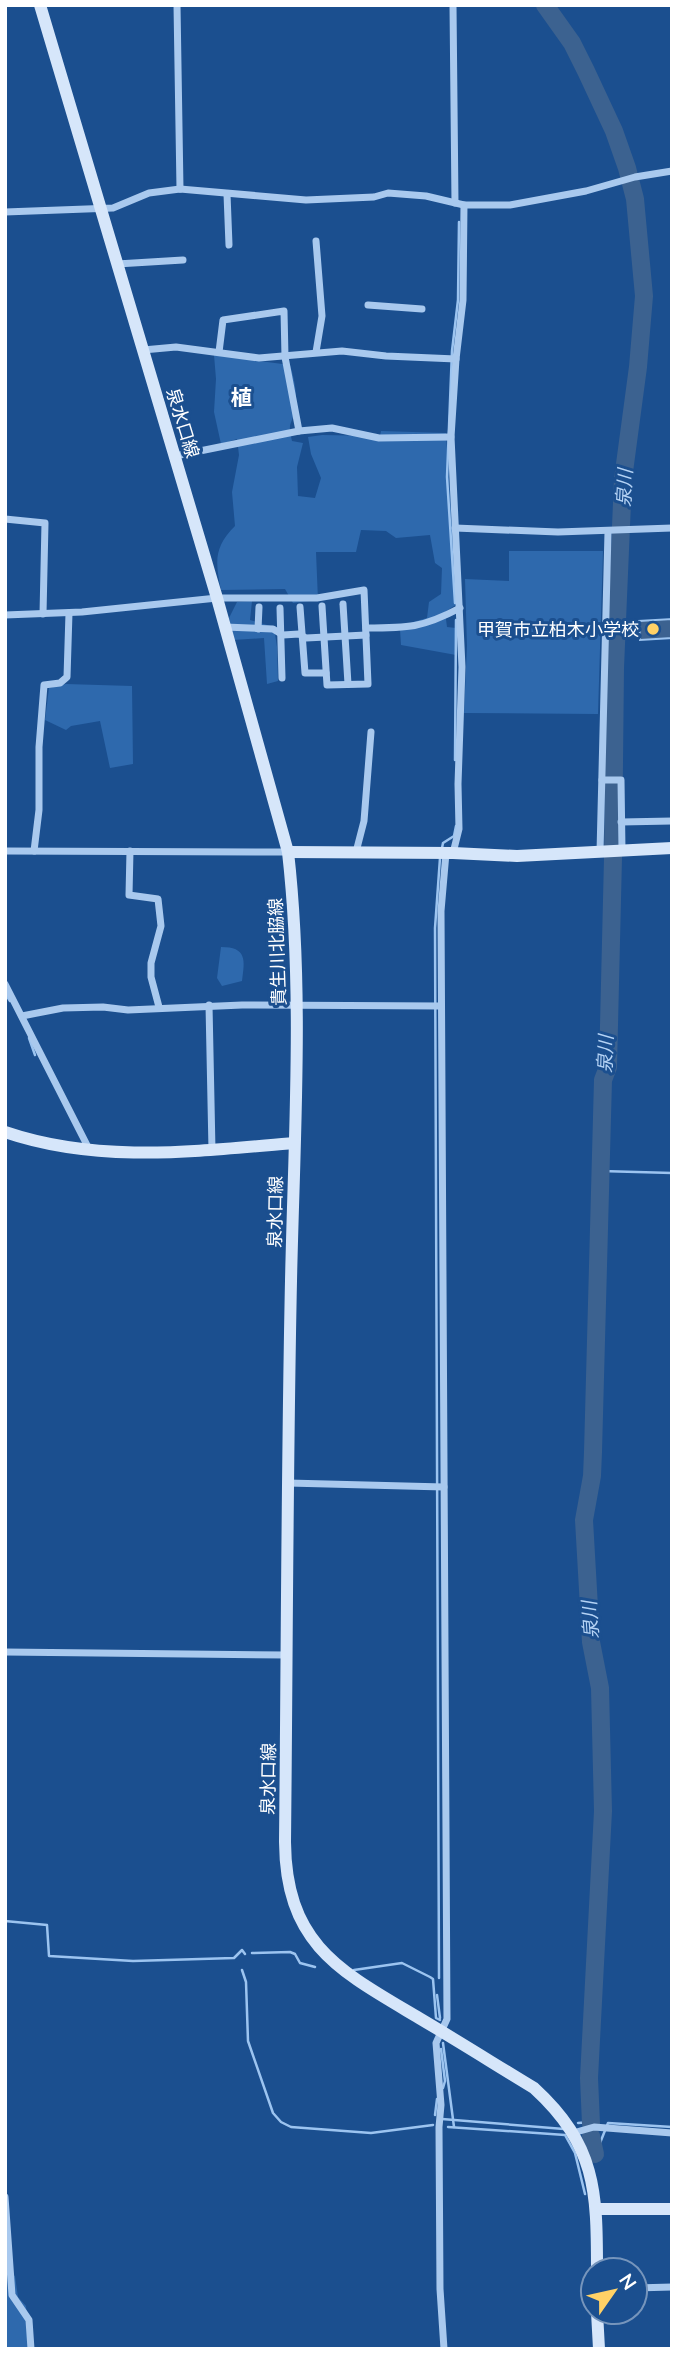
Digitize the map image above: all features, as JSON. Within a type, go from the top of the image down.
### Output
[{"type":"main road","name":"泉水口線","points":[[40,5],[217,598],[288,852]]},
{"type":"main road","points":[[288,852],[517,856],[672,848]]},
{"type":"main road","name":"貴生川北脇線","points":[[288,852],[293,891],[296,1005],[294,1143]]},
{"type":"main road","points":[[5,1132],[49,1145],[90,1151],[165,1153],[294,1143]]},
{"type":"main road","name":"泉水口線","points":[[294,1143],[288,1483],[285,1857],[288,1886],[297,1913],[311,1937],[329,1959],[370,1989],[534,2088],[555,2107],[573,2133],[590,2170],[597,2208],[597,2256]]},
{"type":"main road","points":[[597,2208],[672,2209]]},
{"type":"main road","points":[[597,2326],[598,2349]]},
{"type":"street","points":[[177,5],[180,189]]},
{"type":"street","points":[[444,2349],[439,2276],[441,2105],[436,2043],[447,2019],[441,911],[449,853],[459,829],[463,667],[451,437],[463,300],[453,5]]},
{"type":"street","points":[[5,212],[101,210],[113,208],[149,193],[180,189],[306,200],[374,197],[388,193],[426,196],[460,204],[510,205],[672,171]]},
{"type":"street","points":[[227,194],[229,245]]},
{"type":"street","points":[[316,241],[322,316],[316,352]]},
{"type":"street","points":[[117,264],[183,260]]},
{"type":"street","points":[[368,305],[422,309]]},
{"type":"street","points":[[219,352],[223,320],[284,311],[285,357],[299,431]]},
{"type":"street","points":[[143,350],[176,347],[259,358],[342,351],[456,359]]},
{"type":"street","points":[[175,456],[299,431],[331,428],[379,438],[451,437]]},
{"type":"street","points":[[5,519],[39,520],[45,523],[43,614]]},
{"type":"street","points":[[455,528],[611,531],[672,528]]},
{"type":"street","points":[[600,852],[611,531]]},
{"type":"street","points":[[5,615],[69,612],[217,598],[317,598],[364,590],[368,684],[327,685],[322,606]]},
{"type":"street","points":[[343,604],[348,684]]},
{"type":"street","points":[[258,629],[259,607]]},
{"type":"street","points":[[300,607],[305,673],[326,673]]},
{"type":"street","points":[[280,608],[282,678]]},
{"type":"street","points":[[225,627],[273,629],[302,636],[345,636],[432,623],[460,608]]},
{"type":"street","points":[[34,851],[39,810],[39,747],[44,685],[60,682],[67,677],[69,612]]},
{"type":"street","points":[[356,852],[364,821],[371,732]]},
{"type":"street","points":[[602,780],[621,780],[622,849]]},
{"type":"street","points":[[621,822],[672,821]]},
{"type":"street","points":[[5,851],[288,852]]},
{"type":"street","points":[[130,851],[129,895],[158,899],[161,926],[151,963],[151,977],[159,1007]]},
{"type":"street","points":[[5,984],[90,1151]]},
{"type":"street","points":[[22,1016],[63,1008],[103,1007],[128,1010],[209,1005],[441,1006]]},
{"type":"street","points":[[209,1005],[212,1150]]},
{"type":"street","points":[[288,1483],[444,1487]]},
{"type":"street","points":[[5,1652],[287,1655]]},
{"type":"street","points":[[573,2133],[594,2127],[672,2133]]},
{"type":"street","points":[[5,2197],[12,2295],[29,2320],[32,2349]]},
{"type":"street","points":[[649,2288],[672,2287]]},
{"type":"shaded area","points":[[214,355],[290,365],[296,398],[290,427],[292,441],[303,443],[297,467],[298,496],[315,498],[321,478],[311,454],[308,437],[380,436],[381,431],[446,433],[457,604],[445,612],[447,627],[456,628],[456,655],[401,645],[400,629],[427,618],[429,602],[441,594],[442,568],[435,563],[430,535],[396,538],[386,531],[361,530],[356,552],[316,552],[318,600],[293,603],[285,589],[221,590],[218,555],[223,541],[235,526],[232,492],[239,455],[237,439],[221,444],[214,412]]},
{"type":"shaded area","points":[[509,551],[603,551],[598,714],[464,713],[467,646],[465,579],[509,581]]},
{"type":"shaded area","points":[[252,601],[250,620],[274,627],[278,681],[267,684],[264,638],[233,640],[229,618],[237,602]]},
{"type":"shaded area","points":[[672,619],[672,638],[640,640],[639,621]]},
{"type":"shaded area","points":[[66,684],[132,686],[133,764],[110,768],[100,721],[71,726],[66,730],[45,720],[49,688]]},
{"type":"shaded area","points":[[221,947],[240,952],[244,961],[242,981],[222,986],[217,978]]},
{"type":"shaded area","points":[[5,2191],[10,2273],[15,2276],[18,2297],[26,2306],[30,2349],[5,2349]]},
{"type":"waterway","name":"泉川","points":[[545,5],[572,43],[614,131],[627,168],[635,199],[644,296],[638,367],[623,479],[615,668],[608,1067],[603,1080],[592,1476],[584,1520],[591,1642],[600,1688],[603,1811],[589,2078],[591,2124]]},
{"type":"waterway","points":[[455,603],[447,477],[452,351],[458,300],[459,222]]},
{"type":"waterway","points":[[455,760],[456,620]]},
{"type":"waterway","points":[[442,848],[443,843],[454,836],[456,826]]},
{"type":"waterway","points":[[439,1978],[435,928],[440,858]]},
{"type":"waterway","points":[[5,993],[10,1001]]},
{"type":"waterway","points":[[29,1038],[35,1055]]},
{"type":"waterway","points":[[601,1171],[672,1173]]},
{"type":"waterway","points":[[5,1921],[47,1925],[49,1956],[133,1961],[234,1958],[242,1950],[245,1954]]},
{"type":"waterway","points":[[252,1953],[290,1952],[295,1954],[300,1963],[315,1967]]},
{"type":"waterway","points":[[354,1970],[402,1963],[430,1977],[433,1979],[436,2018],[440,2020]]},
{"type":"waterway","points":[[242,1970],[246,1982],[248,2041],[273,2113],[281,2122],[291,2127],[371,2133],[433,2125]]},
{"type":"waterway","points":[[437,1995],[440,2018]]},
{"type":"waterway","points":[[443,2043],[454,2127]]},
{"type":"waterway","points":[[441,2049],[445,2081],[443,2088]]},
{"type":"waterway","points":[[435,2115],[437,2099]]},
{"type":"waterway","points":[[442,2119],[564,2129]]},
{"type":"waterway","points":[[578,2123],[591,2122]]},
{"type":"waterway","points":[[592,2149],[598,2148],[608,2123],[672,2127]]},
{"type":"waterway","points":[[448,2127],[565,2135],[575,2153],[585,2194]]},
{"type":"waterway","name":"泉川","points":[[591,2136],[595,2154]]},
{"type":"place","name":"甲賀市立柏木小学校","points":[[653,629]]},
{"type":"district","name":"植","points":[[241,397]]}]
